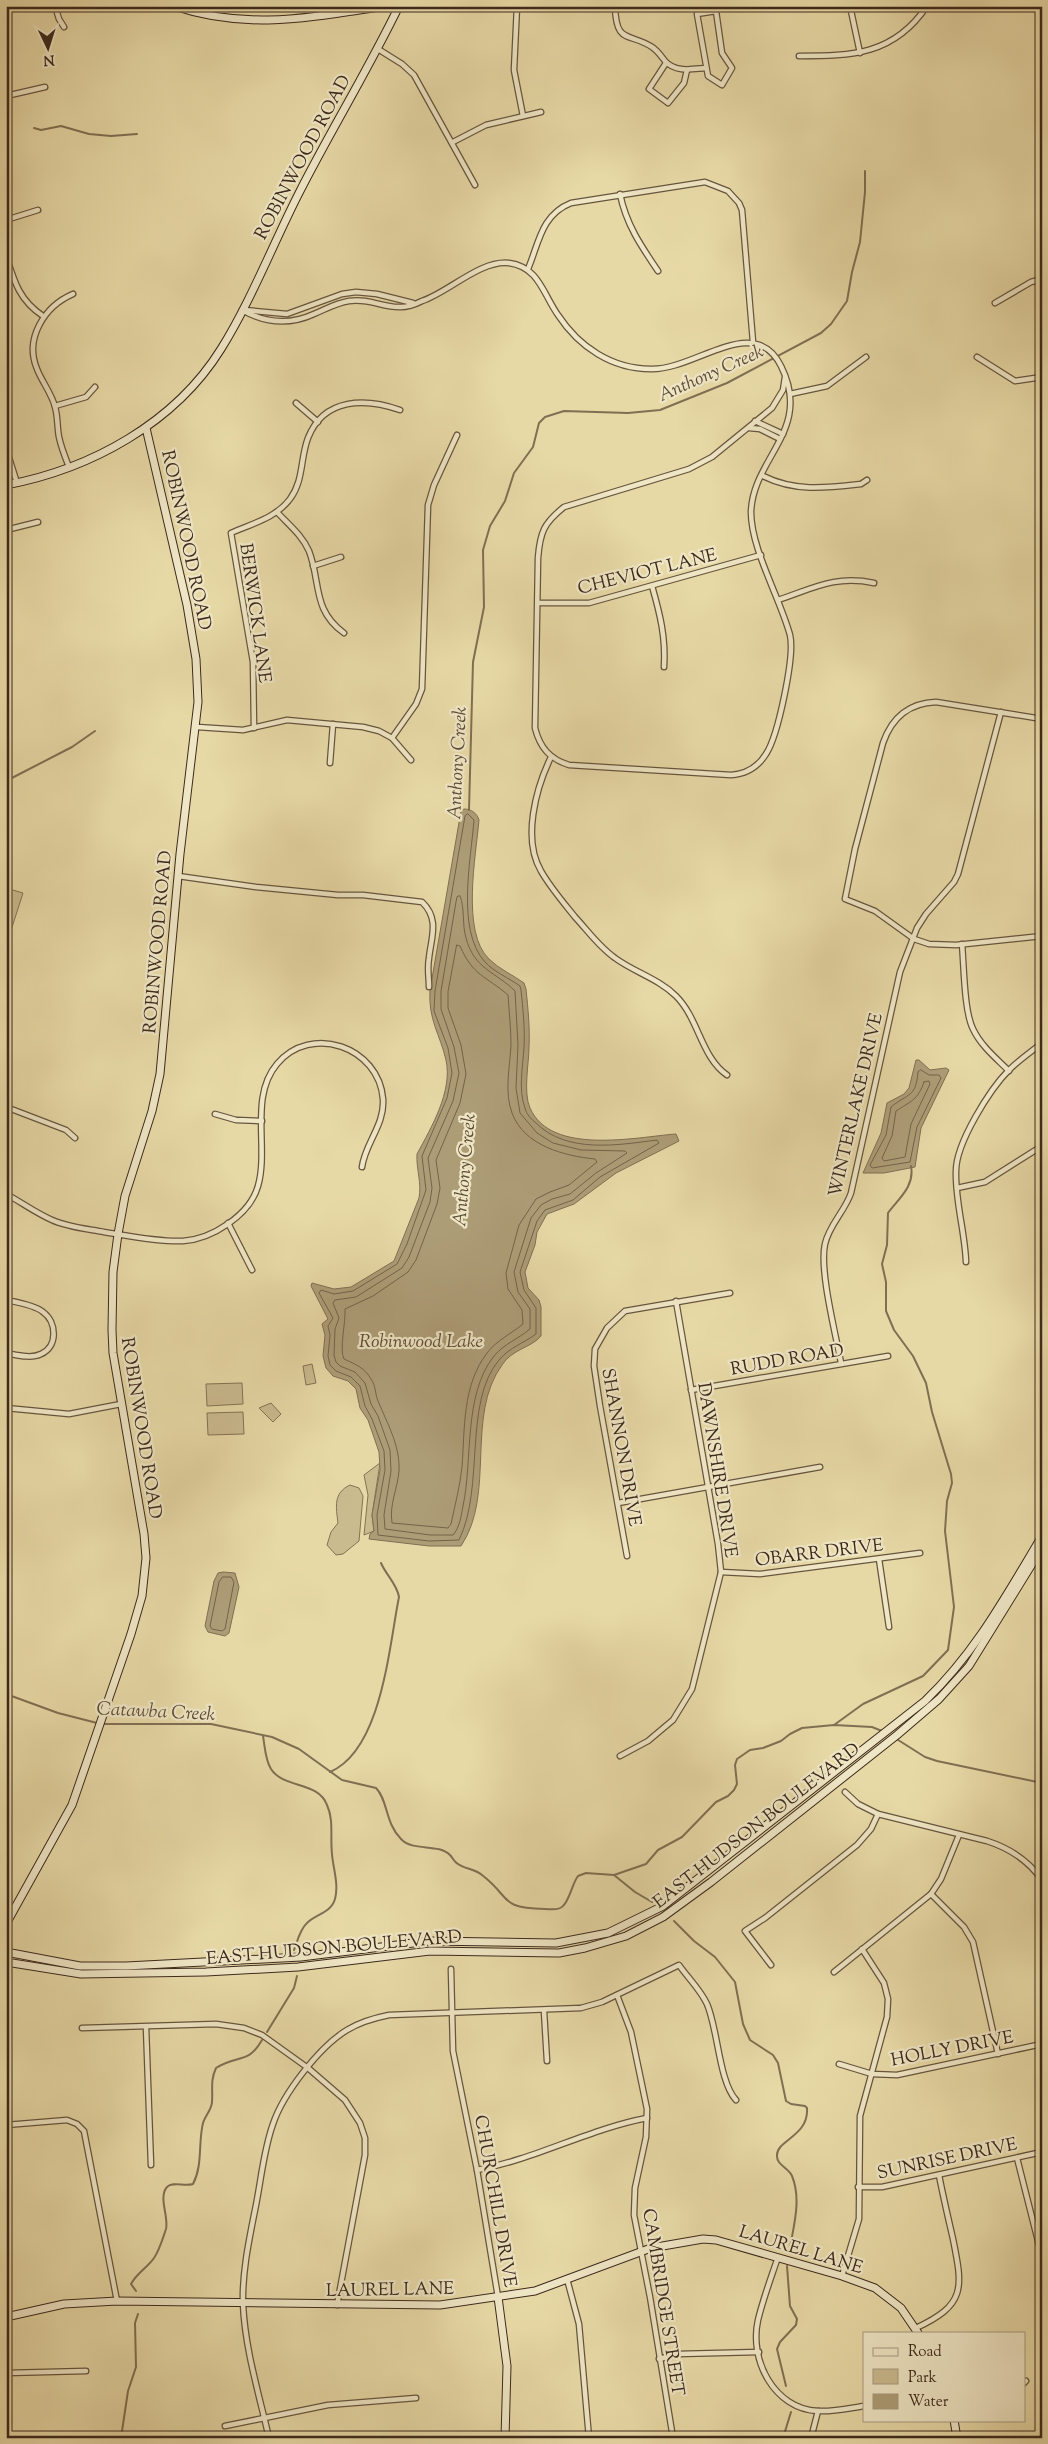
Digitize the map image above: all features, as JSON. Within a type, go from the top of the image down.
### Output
[{"type":"main road","points":[[174,6],[206,15],[256,22],[305,19],[386,6]]},
{"type":"main road","name":"ROBINWOOD ROAD","points":[[6,1924],[67,1816],[108,1704],[137,1616],[144,1580],[146,1558],[139,1502],[121,1404],[112,1330],[113,1272],[125,1196],[152,1111],[160,1074],[178,876],[197,727],[198,688],[190,622],[146,428],[176,404],[197,382],[221,349],[308,177],[378,49],[399,6]]},
{"type":"main road","points":[[6,485],[69,466],[123,442],[146,428]]},
{"type":"main road","name":"EAST HUDSON BOULEVARD","points":[[6,1962],[81,1974],[128,1975],[298,1967],[430,1951],[541,1954],[586,1948],[626,1936],[663,1916],[712,1882],[911,1724],[939,1699],[969,1666],[1009,1598],[1042,1536]]},
{"type":"main road","name":"EAST HUDSON BOULEVARD","points":[[6,1952],[80,1966],[126,1966],[301,1957],[429,1941],[556,1944],[608,1933],[663,1906],[902,1720],[947,1678],[985,1632],[1042,1548]]},
{"type":"main road","name":"LAUREL LANE","points":[[6,2317],[64,2304],[117,2301],[428,2306],[535,2291],[641,2251],[687,2241],[716,2240],[842,2276],[882,2292],[901,2308],[917,2330]]},
{"type":"main road","name":"CHURCHILL DRIVE","points":[[498,2297],[507,2366],[505,2438]]},
{"type":"main road","points":[[954,2422],[957,2438]]},
{"type":"street","points":[[55,6],[64,27]]},
{"type":"street","points":[[517,6],[514,70],[523,116]]},
{"type":"street","points":[[615,6],[618,27],[623,36],[653,48],[666,63],[676,69],[706,68]]},
{"type":"street","points":[[850,6],[860,53]]},
{"type":"street","points":[[799,56],[841,56],[860,53],[891,40],[918,18],[927,6]]},
{"type":"street","points":[[716,11],[722,53],[732,68],[722,85],[708,76],[706,68],[697,14],[716,11]]},
{"type":"street","points":[[378,49],[402,64],[414,75],[453,142],[475,185]]},
{"type":"street","points":[[666,63],[649,89],[668,103],[684,83],[688,70]]},
{"type":"street","points":[[6,96],[45,87]]},
{"type":"street","points":[[453,142],[486,125],[541,112]]},
{"type":"street","points":[[528,269],[544,226],[555,211],[571,203],[705,182],[721,186],[734,196],[742,210],[745,223],[753,342]]},
{"type":"street","points":[[620,194],[626,220],[658,271]]},
{"type":"street","points":[[6,220],[38,210]]},
{"type":"street","points":[[6,255],[18,291],[31,308],[43,316]]},
{"type":"street","points":[[242,310],[258,319],[293,322],[348,301],[372,300],[398,307],[431,298],[488,266],[507,263],[528,269],[541,284],[553,308],[568,330],[594,353],[618,364],[638,368],[666,368],[690,362],[739,342],[753,342],[769,350],[779,363],[785,377],[790,394],[788,421],[754,495],[751,513],[754,534],[791,640],[792,661],[770,749],[754,768],[738,775],[575,766],[551,757],[541,744],[535,728],[539,540],[547,520],[564,507],[690,470],[712,457],[777,402],[783,390],[785,377]]},
{"type":"street","points":[[995,303],[1032,282],[1042,279]]},
{"type":"street","points":[[242,310],[287,314],[334,296],[356,292],[372,293],[414,304]]},
{"type":"street","points":[[372,293],[372,300]]},
{"type":"street","points":[[69,466],[60,442],[55,406],[34,360],[34,341],[43,316],[61,299],[73,294]]},
{"type":"street","points":[[334,296],[336,304]]},
{"type":"street","points":[[790,394],[827,386],[866,357]]},
{"type":"street","points":[[977,357],[1015,381],[1042,377]]},
{"type":"street","points":[[55,406],[86,397],[95,387]]},
{"type":"street","points":[[296,402],[318,422]]},
{"type":"street","name":"BERWICK LANE","points":[[254,728],[253,662],[231,533],[277,512],[289,500],[299,482],[308,437],[318,422],[337,408],[356,402],[374,402],[400,410]]},
{"type":"street","points":[[755,421],[783,434]]},
{"type":"street","points":[[748,428],[760,429],[780,439]]},
{"type":"street","points":[[392,738],[416,704],[422,689],[428,505],[431,492],[457,435]]},
{"type":"street","points":[[6,448],[17,482]]},
{"type":"street","points":[[763,476],[780,483],[804,488],[861,484],[867,480]]},
{"type":"street","points":[[277,512],[304,541],[312,566],[316,589],[325,613],[332,625],[344,633]]},
{"type":"street","points":[[6,530],[38,522]]},
{"type":"street","name":"CHEVIOT LANE","points":[[538,603],[590,603],[761,556]]},
{"type":"street","points":[[312,566],[341,557]]},
{"type":"street","points":[[778,600],[841,579],[874,582]]},
{"type":"street","points":[[652,586],[663,626],[665,642],[664,666]]},
{"type":"street","points":[[1042,719],[927,702],[912,707],[901,714],[886,734],[855,849],[845,899],[881,914],[914,939],[929,944],[962,944],[1042,936]]},
{"type":"street","name":"WINTERLAKE DRIVE","points":[[842,1363],[823,1263],[825,1244],[830,1229],[844,1210],[851,1193],[896,986],[926,914],[954,882],[961,865],[1001,712]]},
{"type":"street","points":[[197,727],[234,730],[254,728],[287,720],[374,729],[392,738],[411,760]]},
{"type":"street","points":[[330,763],[333,724]]},
{"type":"street","points":[[551,757],[540,782],[534,814],[533,847],[540,870],[570,910],[602,947],[621,962],[664,987],[682,1003],[692,1017],[716,1067],[727,1075]]},
{"type":"street","points":[[178,876],[256,887],[338,895],[363,895],[422,902],[432,914],[434,923],[428,961],[429,987]]},
{"type":"street","points":[[962,944],[972,1028],[985,1046],[1009,1071]]},
{"type":"street","points":[[6,1194],[53,1221],[118,1234],[183,1241],[200,1237],[228,1223],[247,1208],[258,1185],[266,1082],[273,1070],[286,1055],[298,1048],[312,1044],[331,1043],[348,1048],[360,1055],[375,1072],[383,1099],[381,1120],[364,1154],[362,1167]]},
{"type":"street","points":[[966,1262],[956,1165],[964,1140],[981,1110],[1009,1071],[1042,1043]]},
{"type":"street","points":[[6,1107],[66,1130],[75,1138]]},
{"type":"street","points":[[215,1114],[236,1120],[262,1121]]},
{"type":"street","points":[[957,1188],[985,1182],[1042,1146]]},
{"type":"street","points":[[228,1223],[252,1270]]},
{"type":"street","name":"SHANNON DRIVE","points":[[627,1556],[594,1366],[595,1349],[602,1334],[618,1316],[633,1309],[730,1293]]},
{"type":"street","points":[[6,1300],[43,1311],[53,1325],[54,1338],[49,1348],[40,1355],[22,1356],[6,1353]]},
{"type":"street","name":"DAWNSHIRE DRIVE","points":[[620,1756],[659,1734],[686,1703],[696,1678],[721,1572],[676,1301]]},
{"type":"street","name":"RUDD ROAD","points":[[691,1390],[888,1356]]},
{"type":"street","points":[[6,1408],[69,1414],[121,1404]]},
{"type":"street","points":[[618,1503],[820,1467]]},
{"type":"street","name":"OBARR DRIVE","points":[[721,1572],[760,1574],[920,1553]]},
{"type":"street","points":[[880,1559],[889,1627]]},
{"type":"street","points":[[845,1792],[858,1804],[878,1814],[987,1841],[1010,1850],[1030,1866],[1042,1880]]},
{"type":"street","points":[[771,1965],[745,1931],[765,1918],[857,1845],[871,1830],[878,1814]]},
{"type":"street","points":[[834,1972],[931,1894],[948,1865],[959,1835]]},
{"type":"street","points":[[931,1894],[964,1927],[973,1942],[998,2054]]},
{"type":"street","points":[[842,2276],[858,2224],[860,2116],[887,2017],[888,1999],[884,1983],[862,1949]]},
{"type":"street","points":[[269,2438],[248,2341],[243,2302],[250,2240],[270,2134],[284,2101],[308,2068],[328,2045],[347,2030],[363,2022],[389,2016],[581,2008],[617,1995],[679,1965],[706,2003],[716,2036],[728,2092],[736,2100]]},
{"type":"street","name":"CHURCHILL DRIVE","points":[[451,1969],[451,2013],[456,2073],[478,2170],[498,2297]]},
{"type":"street","name":"CAMBRIDGE STREET","points":[[617,1995],[631,2032],[646,2100],[646,2137],[635,2188],[634,2214],[673,2438]]},
{"type":"street","points":[[544,2011],[547,2061]]},
{"type":"street","points":[[82,2028],[216,2024],[244,2028],[270,2040],[308,2068],[352,2108],[365,2138],[366,2155],[337,2305]]},
{"type":"street","points":[[146,2027],[151,2165]]},
{"type":"street","name":"HOLLY DRIVE","points":[[839,2064],[872,2074],[896,2075],[1042,2044]]},
{"type":"street","points":[[478,2170],[512,2163],[603,2129],[647,2118]]},
{"type":"street","points":[[6,2125],[67,2120],[77,2124],[84,2131],[117,2301]]},
{"type":"street","name":"SUNRISE DRIVE","points":[[858,2187],[877,2188],[1042,2152]]},
{"type":"street","points":[[1017,2158],[1042,2257]]},
{"type":"street","points":[[917,2330],[942,2314],[955,2298],[960,2284],[959,2266],[939,2175]]},
{"type":"street","points":[[778,2257],[758,2321],[756,2336],[766,2376],[774,2390],[785,2400],[798,2406],[818,2411],[863,2406]]},
{"type":"street","points":[[566,2278],[580,2324],[589,2438]]},
{"type":"street","points":[[659,2359],[678,2354],[759,2352]]},
{"type":"street","points":[[6,2373],[86,2371]]},
{"type":"street","points":[[225,2426],[328,2405],[416,2398]]},
{"type":"street","points":[[811,2438],[818,2411]]},
{"type":"green space","points":[[6,888],[23,893],[6,946]]},
{"type":"green space","points":[[312,1364],[316,1383],[306,1385],[303,1366]]},
{"type":"green space","points":[[242,1383],[243,1404],[207,1406],[206,1384]]},
{"type":"green space","points":[[271,1403],[281,1414],[273,1422],[259,1408]]},
{"type":"green space","points":[[243,1412],[244,1434],[208,1435],[207,1413]]},
{"type":"green space","points":[[380,1463],[372,1515],[374,1531],[364,1535],[368,1495],[364,1475]]},
{"type":"green space","points":[[350,1485],[359,1488],[363,1496],[359,1541],[343,1554],[336,1555],[327,1545],[331,1532],[338,1523],[336,1506],[338,1496]]},
{"type":"water","name":"Robinwood Lake","points":[[464,809],[473,812],[479,820],[472,893],[475,931],[480,947],[497,966],[524,983],[526,989],[529,1033],[527,1094],[530,1108],[541,1123],[556,1133],[575,1138],[618,1140],[676,1134],[679,1141],[616,1173],[574,1204],[547,1214],[537,1232],[535,1245],[525,1272],[528,1288],[539,1300],[541,1307],[541,1336],[511,1355],[502,1365],[491,1385],[485,1407],[482,1431],[477,1503],[471,1525],[461,1546],[429,1546],[369,1539],[370,1534],[374,1531],[372,1515],[380,1470],[379,1452],[368,1420],[360,1408],[356,1389],[348,1381],[333,1376],[326,1368],[323,1356],[325,1335],[322,1324],[328,1319],[311,1286],[312,1283],[334,1289],[351,1287],[394,1261],[419,1198],[417,1154],[444,1097],[446,1084],[446,1060],[431,1010],[430,990],[461,811]]},
{"type":"water","points":[[916,1060],[919,1060],[930,1070],[946,1068],[949,1070],[921,1128],[915,1167],[884,1173],[863,1173],[881,1133],[887,1103],[904,1094],[909,1088]]},
{"type":"water","points":[[218,1573],[235,1573],[239,1587],[229,1633],[225,1636],[208,1632],[205,1626],[214,1581]]},
{"type":"waterway","points":[[34,128],[41,130],[61,126],[89,134],[111,136],[137,134]]},
{"type":"waterway","name":"Anthony Creek","points":[[469,810],[473,662],[484,607],[483,550],[490,526],[505,501],[514,473],[533,447],[539,423],[545,417],[564,411],[628,413],[660,410],[727,383],[821,333],[831,324],[847,301],[860,242],[865,171]]},
{"type":"waterway","points":[[6,781],[72,747],[95,731]]},
{"type":"waterway","points":[[834,1725],[863,1704],[923,1676],[948,1650],[954,1607],[945,1531],[947,1501],[952,1483],[951,1474],[932,1412],[926,1383],[913,1356],[894,1330],[886,1311],[886,1282],[882,1264],[887,1245],[888,1213],[901,1198],[908,1186],[912,1173],[911,1166]]},
{"type":"waterway","name":"Anthony Creek","points":[[330,1772],[347,1760],[361,1742],[372,1720],[380,1695],[399,1597],[396,1588],[381,1563]]},
{"type":"waterway","name":"Catawba Creek","points":[[6,1694],[58,1713],[101,1724],[211,1724],[272,1737],[299,1749],[342,1780],[376,1788],[383,1799],[392,1826],[406,1843],[445,1851],[457,1863],[482,1875],[512,1904],[530,1908],[552,1909],[559,1909],[565,1903],[578,1876],[586,1873],[614,1875],[646,1864],[658,1850],[682,1837],[716,1802],[728,1796],[734,1790],[737,1784],[735,1765],[737,1759],[750,1750],[763,1748],[781,1741],[802,1728],[834,1725],[872,1727],[882,1731]]},
{"type":"waterway","points":[[263,1736],[266,1757],[271,1769],[284,1780],[309,1788],[323,1797],[329,1811],[331,1823],[332,1854],[336,1882],[335,1899],[330,1907],[311,1920],[302,1929],[294,1950]]},
{"type":"waterway","name":"Catawba Creek","points":[[895,1738],[925,1757],[937,1761],[1042,1783]]},
{"type":"waterway","points":[[614,1875],[635,1892],[652,1902]]},
{"type":"waterway","points":[[674,1921],[694,1941],[715,1957],[735,1982],[743,2024],[750,2040],[773,2055],[778,2063],[786,2101],[807,2108],[803,2125],[782,2145],[777,2155],[781,2164],[792,2176],[795,2185],[796,2214],[789,2253]]},
{"type":"waterway","points":[[267,2032],[294,1988],[297,1976]]},
{"type":"waterway","points":[[136,2291],[131,2284],[154,2258],[166,2229],[164,2191],[172,2184],[193,2184],[196,2177],[204,2120],[212,2105],[212,2081],[216,2068],[252,2053],[262,2040]]},
{"type":"waterway","points":[[786,2386],[777,2349],[780,2342],[796,2325],[797,2319],[790,2306],[787,2266]]},
{"type":"waterway","points":[[121,2438],[128,2391],[136,2367],[135,2323],[138,2314]]},
{"type":"waterway","points":[[783,2438],[791,2412]]}]
